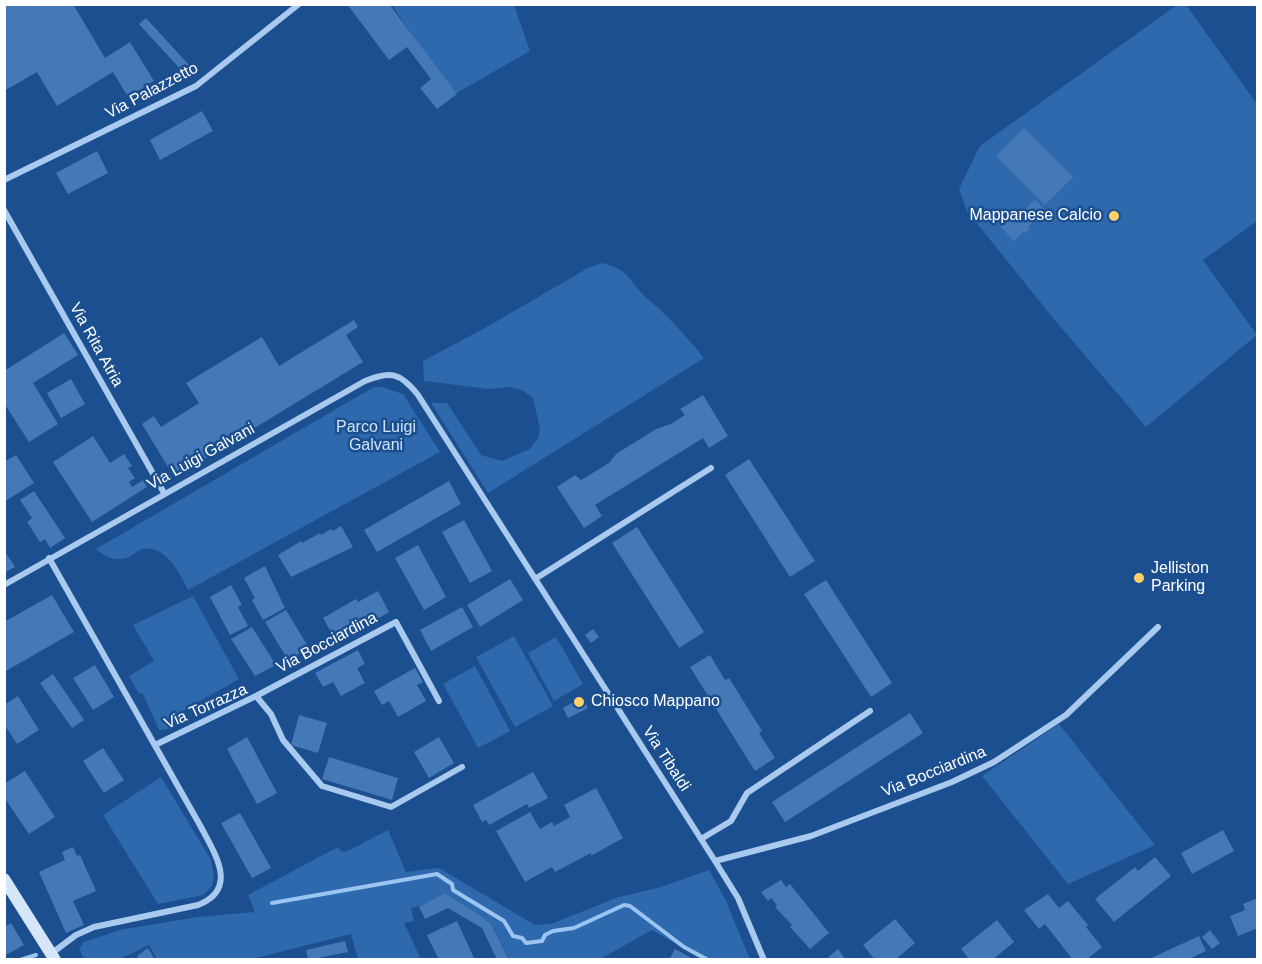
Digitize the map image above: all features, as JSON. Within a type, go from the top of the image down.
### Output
[{"type":"main road","points":[[4,879],[53,956]]},
{"type":"street","name":"Via Palazzetto","points":[[4,180],[196,86],[299,4]]},
{"type":"street","name":"Via Rita Atria","points":[[4,210],[164,493]]},
{"type":"street","name":"Via Luigi Galvani","points":[[4,585],[364,381],[383,374],[398,376],[412,388]]},
{"type":"street","name":"Via Tibaldi","points":[[412,388],[738,898],[764,960]]},
{"type":"street","points":[[535,579],[711,468]]},
{"type":"street","name":"Via Torrazza","points":[[49,558],[219,862],[222,875],[220,886],[210,900],[198,905],[94,927],[76,935],[53,956]]},
{"type":"street","name":"Via Bocciardina","points":[[256,696],[396,622],[439,700]]},
{"type":"street","name":"Via Bocciardina","points":[[715,861],[811,836],[952,782],[994,762],[1066,715],[1158,627]]},
{"type":"street","name":"Via Torrazza","points":[[155,746],[256,696],[271,714],[283,740],[322,786],[391,807],[462,767]]},
{"type":"street","points":[[701,839],[731,821],[747,792],[870,711]]},
{"type":"green space","points":[[392,5],[514,5],[530,51],[453,95]]},
{"type":"green space","name":"Mappanese Calcio","points":[[1177,5],[1186,5],[1257,104],[1257,221],[1203,260],[1257,335],[1146,427],[1053,318],[967,211],[959,189],[980,146]]},
{"type":"green space","points":[[602,263],[625,273],[642,294],[664,313],[704,358],[488,493],[431,403],[447,403],[481,455],[502,461],[530,449],[539,437],[540,429],[533,398],[522,390],[509,387],[488,389],[424,381],[423,361],[588,268]]},
{"type":"green space","name":"Parco Luigi Galvani","points":[[374,387],[382,387],[403,394],[440,452],[188,590],[171,562],[158,551],[142,549],[128,557],[117,559],[106,556],[96,549]]},
{"type":"green space","points":[[193,596],[239,679],[179,713],[175,728],[159,730],[143,694],[138,692],[129,676],[154,661],[133,625]]},
{"type":"green space","points":[[514,636],[553,706],[515,727],[476,657]]},
{"type":"green space","points":[[556,637],[583,684],[554,701],[528,653]]},
{"type":"green space","points":[[475,666],[510,731],[478,748],[443,684]]},
{"type":"green space","points":[[1059,724],[1155,845],[1068,884],[982,776]]},
{"type":"green space","points":[[161,777],[211,860],[214,876],[212,886],[203,895],[158,904],[103,815]]},
{"type":"green space","points":[[388,830],[406,872],[439,868],[535,925],[551,924],[616,898],[661,887],[709,870],[726,901],[750,959],[701,959],[652,930],[600,959],[509,959],[491,924],[445,893],[424,905],[411,908],[414,921],[404,923],[421,959],[358,959],[351,934],[252,959],[157,959],[149,945],[120,959],[84,959],[79,949],[84,942],[120,930],[197,917],[255,912],[248,895],[338,847],[341,851],[346,852]]},
{"type":"building","points":[[4,4],[73,4],[105,58],[130,42],[154,81],[128,97],[113,72],[57,106],[37,72],[4,91]]},
{"type":"building","points":[[347,4],[389,4],[457,94],[437,109],[420,88],[431,79],[407,47],[389,60]]},
{"type":"building","points":[[146,18],[190,66],[183,72],[139,24]]},
{"type":"building","points":[[202,111],[213,131],[160,160],[150,140]]},
{"type":"building","points":[[1024,128],[1073,177],[1045,205],[996,156]]},
{"type":"building","points":[[97,151],[108,173],[68,194],[56,173]]},
{"type":"building","points":[[1035,200],[1045,210],[1028,227],[1030,229],[1014,241],[998,224],[1012,210],[1018,216]]},
{"type":"building","points":[[354,320],[358,327],[346,335],[363,362],[174,477],[142,424],[154,416],[161,427],[199,403],[186,383],[262,337],[279,366]]},
{"type":"building","points":[[64,333],[78,355],[33,383],[58,424],[29,442],[4,403],[4,371]]},
{"type":"building","points":[[71,379],[85,404],[61,418],[47,393]]},
{"type":"building","points":[[703,395],[728,436],[709,448],[703,438],[595,505],[602,516],[584,528],[557,487],[575,475],[581,480],[609,463],[616,454],[656,429],[671,424],[685,415],[680,409]]},
{"type":"building","points":[[93,436],[110,463],[124,454],[132,466],[128,468],[135,478],[129,482],[132,487],[143,480],[147,487],[92,522],[53,462]]},
{"type":"building","points":[[16,455],[34,483],[4,502],[4,462]]},
{"type":"building","points":[[749,459],[815,561],[790,577],[725,475]]},
{"type":"building","points":[[449,481],[461,504],[377,552],[364,530]]},
{"type":"building","points":[[34,491],[65,538],[50,548],[45,539],[40,542],[27,522],[32,518],[20,500]]},
{"type":"building","points":[[464,520],[492,571],[470,583],[442,532]]},
{"type":"building","points":[[341,526],[353,547],[291,577],[278,555],[301,541],[302,543],[320,533],[321,535],[331,529],[333,531]]},
{"type":"building","points":[[637,527],[704,632],[679,648],[612,543]]},
{"type":"building","points":[[418,545],[446,597],[424,610],[395,558]]},
{"type":"building","points":[[4,550],[15,567],[4,573]]},
{"type":"building","points":[[265,566],[285,608],[263,620],[244,578]]},
{"type":"building","points":[[510,579],[523,600],[480,627],[467,605]]},
{"type":"building","points":[[826,580],[892,683],[871,697],[804,594]]},
{"type":"building","points":[[231,585],[242,605],[238,607],[248,626],[230,635],[210,597]]},
{"type":"building","points":[[378,591],[389,612],[335,639],[323,618],[356,599],[358,602]]},
{"type":"building","points":[[52,595],[74,632],[4,672],[4,622]]},
{"type":"building","points":[[462,607],[473,627],[431,651],[420,630]]},
{"type":"building","points":[[286,610],[309,648],[288,660],[265,622]]},
{"type":"building","points":[[252,627],[276,665],[255,676],[231,639]]},
{"type":"building","points":[[593,629],[599,637],[591,643],[585,635]]},
{"type":"building","points":[[358,650],[365,664],[357,668],[365,683],[341,696],[333,682],[323,687],[315,673]]},
{"type":"building","points":[[710,655],[725,680],[729,678],[762,731],[759,733],[775,758],[755,771],[690,667]]},
{"type":"building","points":[[95,665],[114,697],[93,710],[73,678]]},
{"type":"building","points":[[415,668],[423,682],[417,685],[426,701],[398,717],[389,701],[382,705],[374,691]]},
{"type":"building","points":[[53,674],[84,720],[72,728],[40,683]]},
{"type":"building","points":[[18,696],[39,730],[17,744],[4,724],[4,705]]},
{"type":"building","name":"Chiosco Mappano","points":[[582,697],[588,708],[568,718],[563,708]]},
{"type":"building","points":[[910,713],[923,733],[785,822],[772,802]]},
{"type":"building","points":[[299,715],[327,723],[318,753],[291,745]]},
{"type":"building","points":[[247,737],[277,793],[257,804],[227,749]]},
{"type":"building","points":[[439,737],[454,763],[429,778],[414,752]]},
{"type":"building","points":[[103,748],[124,780],[104,793],[83,761]]},
{"type":"building","points":[[329,757],[398,778],[392,800],[322,779]]},
{"type":"building","points":[[25,771],[55,817],[29,834],[4,797],[4,784]]},
{"type":"building","points":[[533,772],[548,798],[529,808],[527,804],[489,825],[486,820],[482,822],[473,805]]},
{"type":"building","points":[[596,788],[623,838],[591,856],[591,853],[555,872],[552,867],[525,882],[496,831],[530,812],[540,829],[552,822],[554,826],[570,817],[564,805]]},
{"type":"building","points":[[240,813],[271,868],[252,878],[221,823]]},
{"type":"building","points":[[1223,830],[1234,851],[1192,874],[1181,853]]},
{"type":"building","points":[[73,847],[77,856],[80,855],[96,891],[73,901],[84,925],[66,933],[39,872],[65,860],[62,852]]},
{"type":"building","points":[[1155,857],[1171,876],[1114,922],[1095,899],[1135,867],[1138,871]]},
{"type":"building","points":[[781,880],[786,887],[790,884],[829,933],[810,949],[790,927],[792,925],[775,907],[777,905],[771,898],[768,901],[761,892]]},
{"type":"building","points":[[445,893],[491,924],[509,960],[497,960],[482,928],[448,908],[425,919],[419,907]]},
{"type":"building","points":[[1048,894],[1059,908],[1068,901],[1088,925],[1086,927],[1102,947],[1086,960],[1073,960],[1045,924],[1039,929],[1024,910]]},
{"type":"building","points":[[1258,898],[1258,928],[1238,936],[1230,916],[1245,910],[1243,904]]},
{"type":"building","points":[[895,919],[915,943],[895,960],[875,960],[863,945]]},
{"type":"building","points":[[997,920],[1014,942],[992,960],[970,960],[961,949]]},
{"type":"building","points":[[457,921],[475,960],[439,960],[427,935]]},
{"type":"building","points":[[11,923],[24,945],[4,956],[4,927]]},
{"type":"building","points":[[1210,930],[1220,943],[1212,949],[1202,937]]},
{"type":"building","points":[[1199,936],[1206,951],[1187,960],[1147,960]]},
{"type":"building","points":[[345,941],[348,952],[308,960],[306,950]]},
{"type":"building","points":[[148,948],[155,960],[139,960],[137,956]]},
{"type":"building","points":[[675,949],[695,960],[669,960]]},
{"type":"building","points":[[838,949],[846,960],[825,960]]},
{"type":"waterway","points":[[272,903],[437,874],[452,884],[453,890],[504,921],[513,936],[522,938],[526,943],[542,941],[545,935],[553,931],[574,928],[624,905],[630,906],[684,947],[708,960]]},
{"type":"waterway","points":[[20,960],[36,955]]},
{"type":"place","name":"Mappanese Calcio","points":[[1114,216]]},
{"type":"place","name":"Jelliston Parking","points":[[1139,578]]},
{"type":"place","name":"Chiosco Mappano","points":[[579,702]]}]
